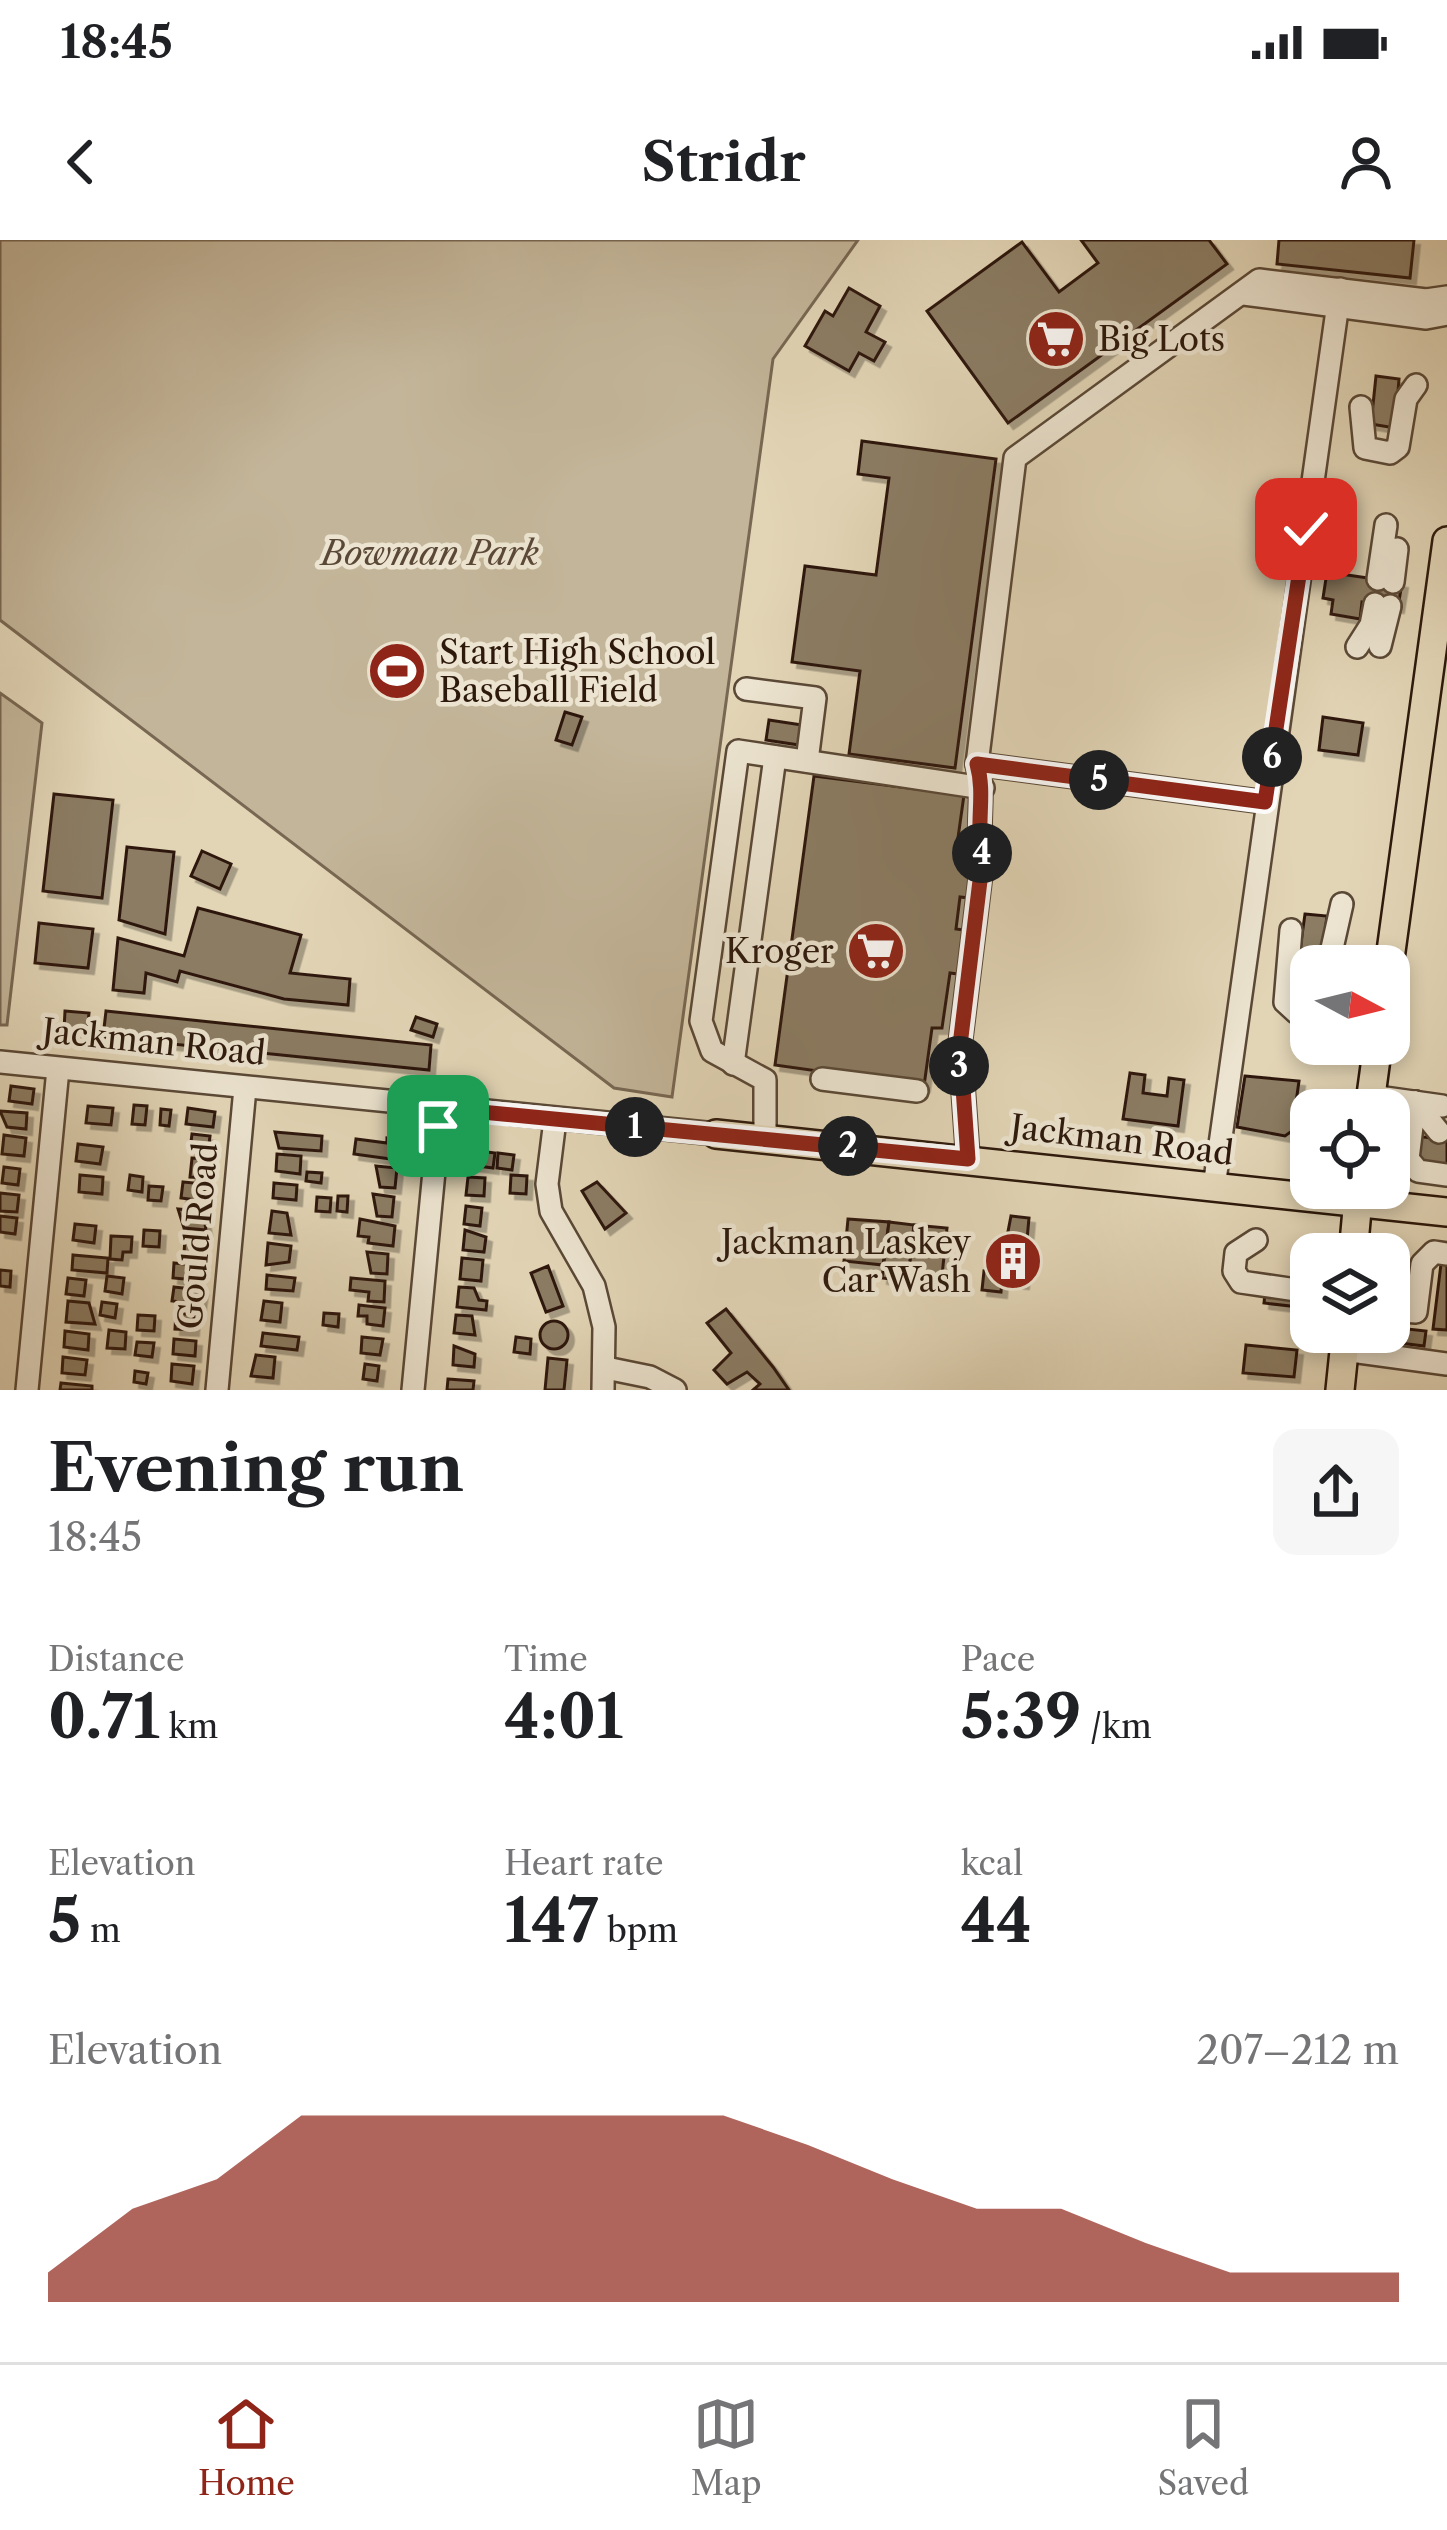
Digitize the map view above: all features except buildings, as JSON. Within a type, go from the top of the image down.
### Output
[{"type":"main road","points":[[1392,945],[1447,541]]},
{"type":"main road","name":"Jackman Road","points":[[716,1134],[1290,1191]]},
{"type":"main road","name":"Jackman Road","points":[[1410,1205],[1447,1212]]},
{"type":"main road","points":[[1340,1390],[1344,1353]]},
{"type":"street","points":[[968,1159],[960,1045],[983,856],[978,835],[983,788],[977,764],[1015,458],[1251,287],[1339,298],[1447,297]]},
{"type":"street","points":[[1339,298],[1426,318],[1447,314]]},
{"type":"street","points":[[1214,1187],[1339,298]]},
{"type":"street","points":[[1361,407],[1365,448],[1390,454],[1398,447],[1406,400],[1416,385]]},
{"type":"street","points":[[1385,580],[1391,537]]},
{"type":"street","points":[[1368,647],[1382,605]]},
{"type":"street","points":[[746,689],[815,698],[807,761]]},
{"type":"street","points":[[765,1138],[765,1080],[712,1051],[700,1021],[738,751],[983,788]]},
{"type":"street","points":[[733,1064],[776,757]]},
{"type":"street","points":[[977,764],[1265,802]]},
{"type":"street","points":[[1333,945],[1342,904]]},
{"type":"street","points":[[1290,1023],[1286,1022],[1285,1002],[1291,930]]},
{"type":"street","points":[[1285,1002],[1290,1007]]},
{"type":"street","name":"Jackman Road","points":[[0,1062],[716,1134]]},
{"type":"street","points":[[27,1390],[58,1069]]},
{"type":"street","points":[[832,1084],[909,1093]]},
{"type":"street","name":"Gould Road","points":[[217,1390],[245,1088]]},
{"type":"street","points":[[1410,1102],[1444,1098]]},
{"type":"street","points":[[1415,1102],[1438,1132]]},
{"type":"street","points":[[1415,1102],[1408,1160],[1418,1171],[1447,1175]]},
{"type":"street","points":[[413,1390],[440,1108]]},
{"type":"street","points":[[555,1120],[548,1184],[551,1211],[594,1286],[604,1327],[604,1379],[650,1377],[675,1390]]},
{"type":"street","points":[[1256,1240],[1241,1245],[1234,1258],[1240,1282],[1290,1289]]},
{"type":"street","points":[[1410,1312],[1415,1312],[1422,1264],[1434,1252],[1447,1254]]},
{"type":"street","points":[[1398,1353],[1447,1364]]},
{"type":"green space","name":"Bowman Park","points":[[0,240],[858,240],[773,359],[672,1097],[614,1088],[0,620]]},
{"type":"green space","points":[[0,693],[42,723],[7,1025],[0,1025]]},
{"type":"place","name":"Big Lots","points":[[1056,339]]},
{"type":"place","name":"Start High School Baseball Field","points":[[397,671]]},
{"type":"place","name":"Kroger","points":[[876,951]]},
{"type":"place","name":"Jackman Laskey Car Wash","points":[[1013,1261]]},
{"type":"route","points":[[438,1126],[440,1108],[968,1159],[958,1075],[983,856],[978,835],[983,788],[977,764],[1265,802],[1306,529]]}]
